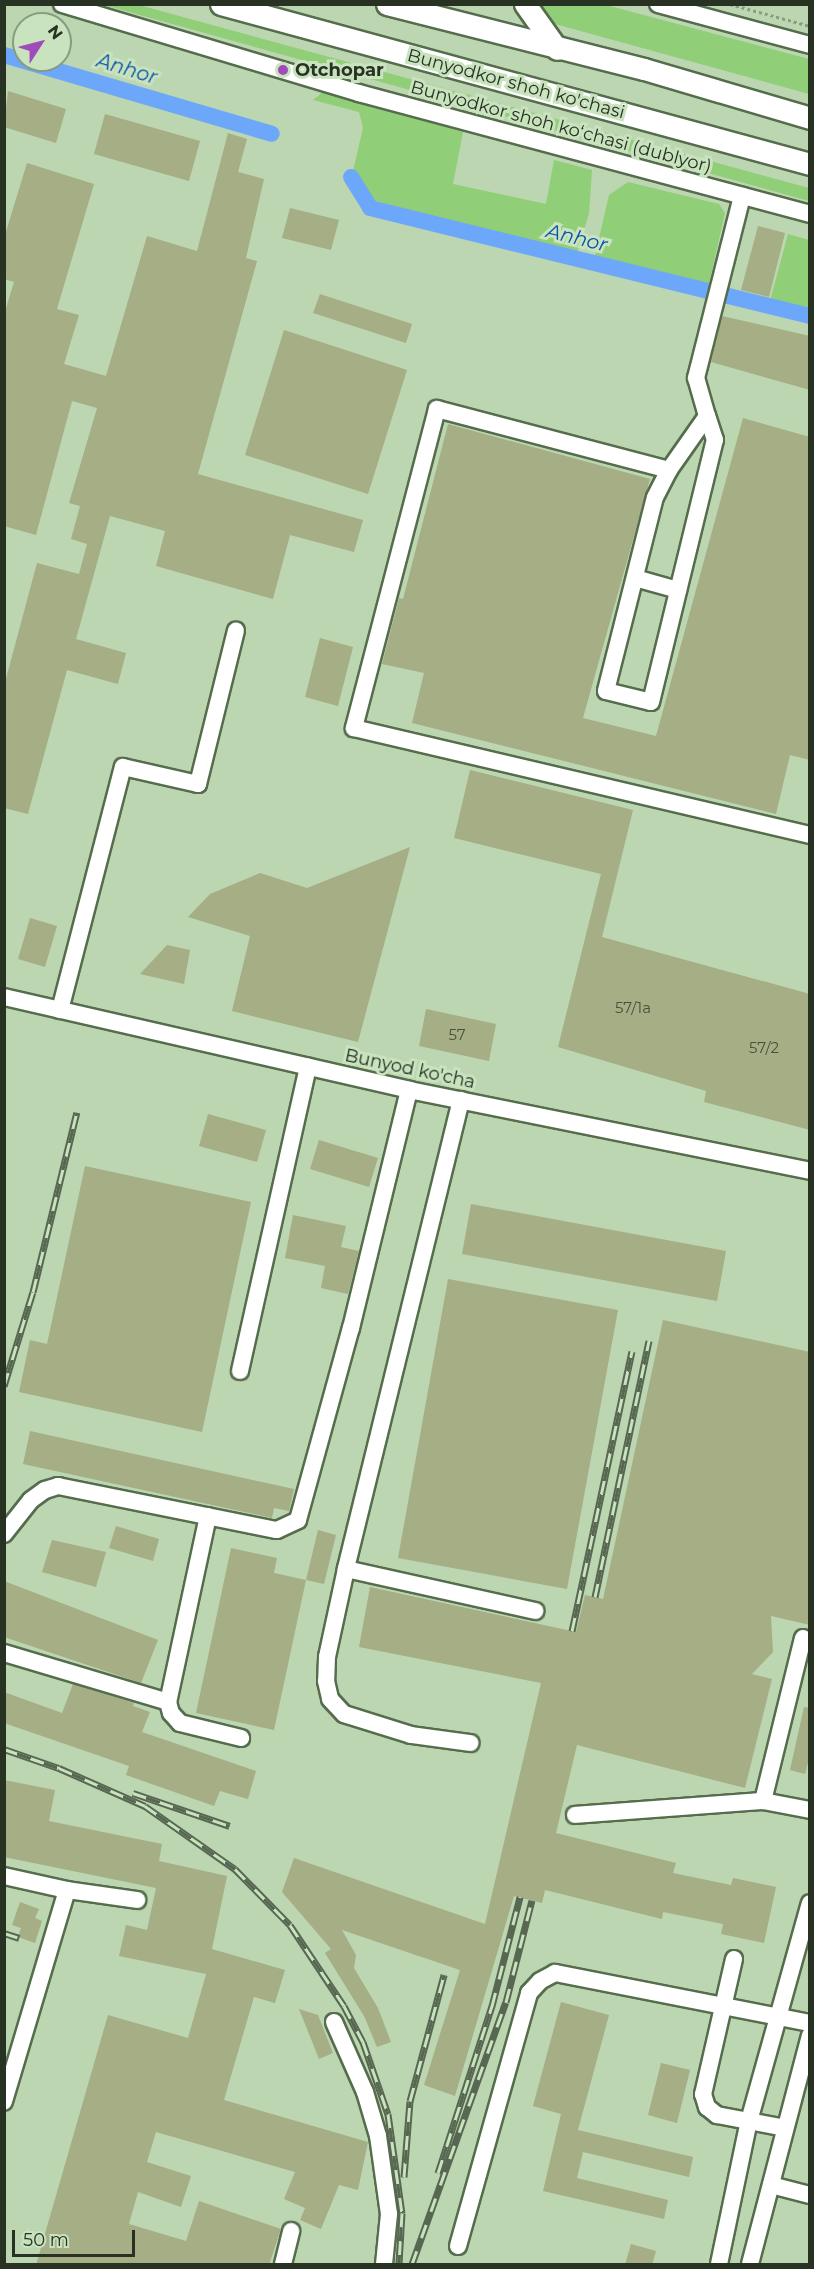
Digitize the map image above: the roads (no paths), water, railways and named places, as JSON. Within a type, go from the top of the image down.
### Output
[{"type":"main road","name":"Bunyodkor shoh ko'chasi","points":[[222,4],[810,164]]},
{"type":"main road","points":[[387,4],[810,118]]},
{"type":"main road","points":[[525,4],[557,49]]},
{"type":"street","name":"Bunyodkor shoh koʻchasi (dublyor)","points":[[62,4],[359,93],[810,214]]},
{"type":"street","points":[[658,4],[810,45]]},
{"type":"street","points":[[707,416],[669,470],[655,498],[606,691],[651,702],[715,440],[696,378],[742,196]]},
{"type":"street","points":[[669,470],[438,409],[354,728],[810,835]]},
{"type":"street","points":[[635,578],[678,590]]},
{"type":"street","points":[[60,1010],[123,767],[198,784],[236,631]]},
{"type":"street","name":"Bunyod ko'cha","points":[[4,997],[409,1089],[810,1170]]},
{"type":"street","points":[[240,1371],[308,1066]]},
{"type":"street","points":[[4,1534],[31,1500],[45,1490],[58,1486],[277,1530],[289,1527],[304,1512],[409,1089]]},
{"type":"street","points":[[461,1100],[346,1569],[327,1657],[330,1699],[344,1714],[411,1735],[470,1743]]},
{"type":"street","points":[[208,1516],[168,1702],[171,1713],[180,1723],[241,1738]]},
{"type":"street","points":[[346,1569],[535,1611]]},
{"type":"street","points":[[763,1801],[803,1638]]},
{"type":"street","points":[[4,1653],[168,1702]]},
{"type":"street","points":[[574,1815],[763,1801],[810,1810]]},
{"type":"street","points":[[4,1876],[67,1890],[137,1900]]},
{"type":"street","points":[[4,2102],[67,1890]]},
{"type":"street","points":[[719,2265],[749,2121],[810,1903]]},
{"type":"street","points":[[734,1959],[703,2094],[707,2107],[717,2115],[785,2128]]},
{"type":"street","points":[[458,2246],[529,1993],[540,1981],[555,1973],[724,2008],[810,2023]]},
{"type":"street","points":[[333,2022],[365,2092],[378,2136],[389,2214],[384,2265]]},
{"type":"street","points":[[750,2265],[810,2036]]},
{"type":"street","points":[[771,2185],[810,2195]]},
{"type":"street","points":[[283,2265],[291,2231]]},
{"type":"waterway","name":"Anhor","points":[[4,55],[272,134]]},
{"type":"waterway","name":"Anhor","points":[[351,177],[370,208],[810,316]]},
{"type":"railway","points":[[4,1386],[33,1292],[77,1112]]},
{"type":"railway","points":[[595,1597],[649,1341]]},
{"type":"railway","points":[[572,1631],[632,1351]]},
{"type":"railway","points":[[4,1749],[59,1768],[145,1806],[235,1869],[290,1925],[344,2006],[363,2042],[388,2114],[402,2213],[399,2264]]},
{"type":"railway","points":[[133,1793],[230,1826]]},
{"type":"railway","points":[[438,2173],[492,2006],[520,1897]]},
{"type":"railway","points":[[412,2264],[506,2002],[532,1900]]},
{"type":"railway","points":[[4,1933],[19,1938]]},
{"type":"railway","points":[[404,2177],[410,2101],[444,1975]]},
{"type":"place","name":"Otchopar","points":[[283,70]]}]
